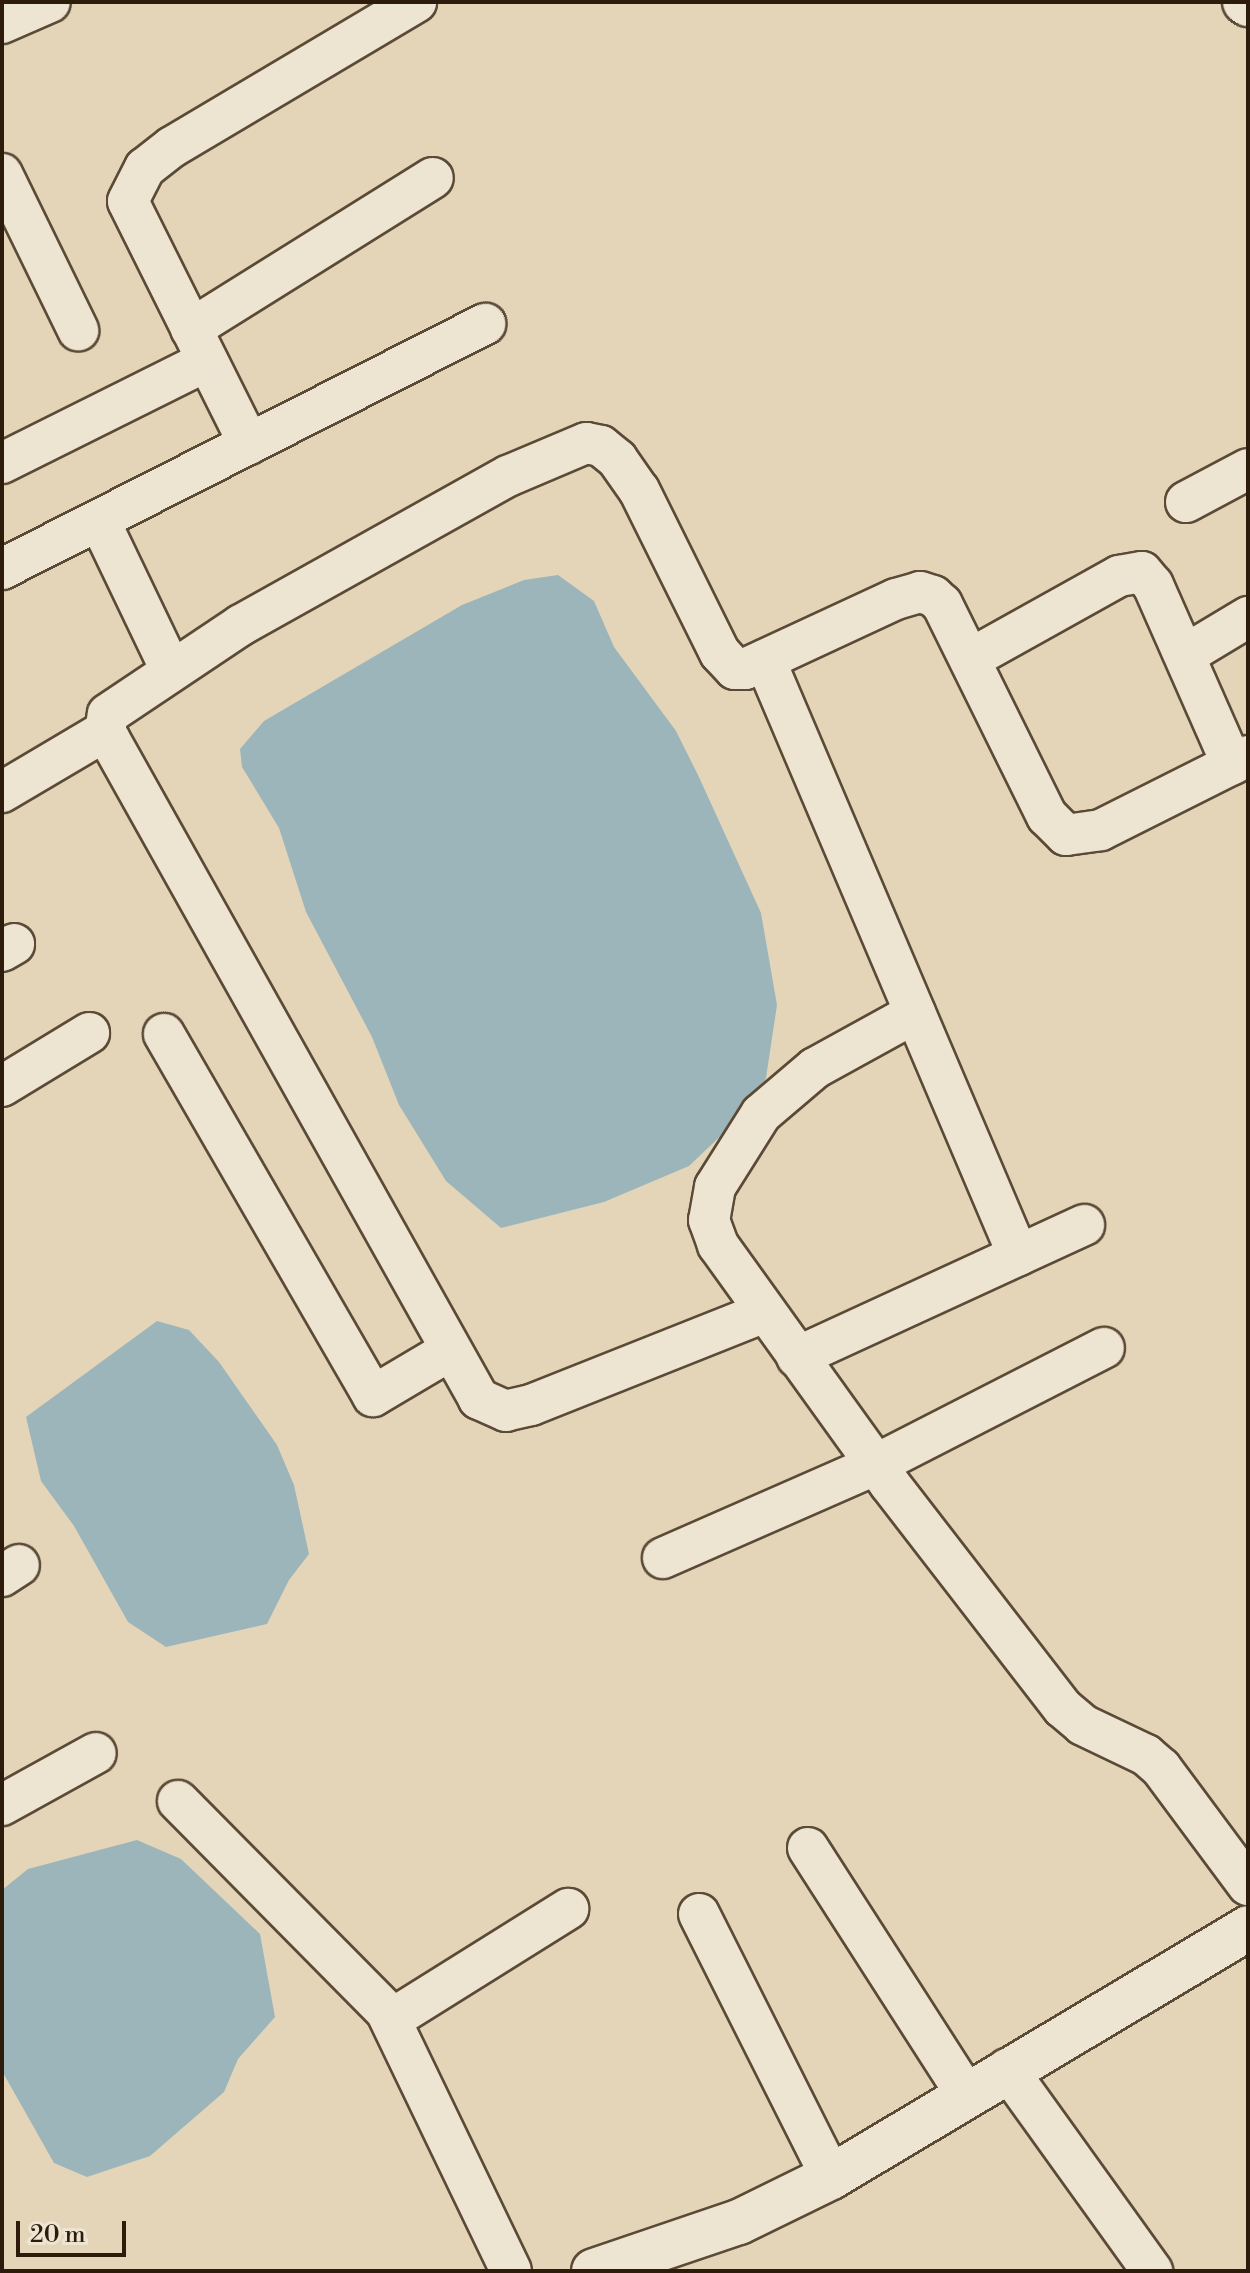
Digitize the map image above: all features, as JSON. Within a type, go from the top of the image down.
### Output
[{"type":"street","points":[[2,23],[50,2]]},
{"type":"street","points":[[249,444],[128,201],[135,182],[172,147],[416,2]]},
{"type":"street","points":[[2,174],[78,330]]},
{"type":"street","points":[[2,463],[199,345],[433,178]]},
{"type":"street","points":[[2,569],[100,522],[485,324]]},
{"type":"street","points":[[765,1312],[506,1411],[479,1399],[449,1351],[105,731],[108,714],[170,668],[508,476],[586,443],[601,446],[617,459],[639,490],[728,665],[745,669],[920,592],[942,604],[1047,816],[1066,835],[1101,830],[1240,760],[1185,655],[1150,579],[1133,570],[970,659]]},
{"type":"street","points":[[1186,502],[1248,469]]},
{"type":"street","points":[[100,522],[170,668]]},
{"type":"street","points":[[1185,655],[1248,617]]},
{"type":"street","points":[[765,660],[1018,1255]]},
{"type":"street","points":[[2,792],[105,731]]},
{"type":"street","points":[[915,1013],[785,1089],[761,1114],[715,1187],[709,1220],[718,1245],[875,1465],[1063,1708],[1083,1725],[1146,1755],[1161,1768],[1248,1885]]},
{"type":"street","points":[[2,1086],[89,1033]]},
{"type":"street","points":[[164,1034],[373,1396],[449,1351]]},
{"type":"street","points":[[797,1357],[1084,1225]]},
{"type":"street","points":[[663,1558],[875,1465],[1104,1348]]},
{"type":"street","points":[[2,1805],[96,1753]]},
{"type":"street","points":[[178,1801],[392,2019],[433,2116],[511,2271]]},
{"type":"street","points":[[808,1848],[967,2096]]},
{"type":"street","points":[[392,2019],[568,1909]]},
{"type":"street","points":[[699,1914],[831,2177]]},
{"type":"street","points":[[594,2271],[739,2222],[831,2177],[1007,2069],[1248,1928]]},
{"type":"street","points":[[1007,2069],[1135,2264]]},
{"type":"water","points":[[558,575],[594,601],[614,647],[676,731],[761,913],[777,1005],[766,1078],[752,1106],[689,1166],[604,1202],[501,1228],[446,1181],[399,1105],[372,1037],[306,912],[279,828],[242,767],[240,749],[264,721],[462,605],[524,580]]},
{"type":"water","points":[[157,1321],[189,1330],[219,1362],[277,1445],[294,1485],[309,1554],[289,1580],[267,1624],[166,1647],[128,1622],[74,1526],[41,1481],[26,1417]]},
{"type":"water","points":[[137,1840],[181,1859],[260,1934],[275,2017],[238,2059],[224,2092],[150,2156],[87,2177],[54,2163],[2,2071],[2,1890],[28,1869]]}]
